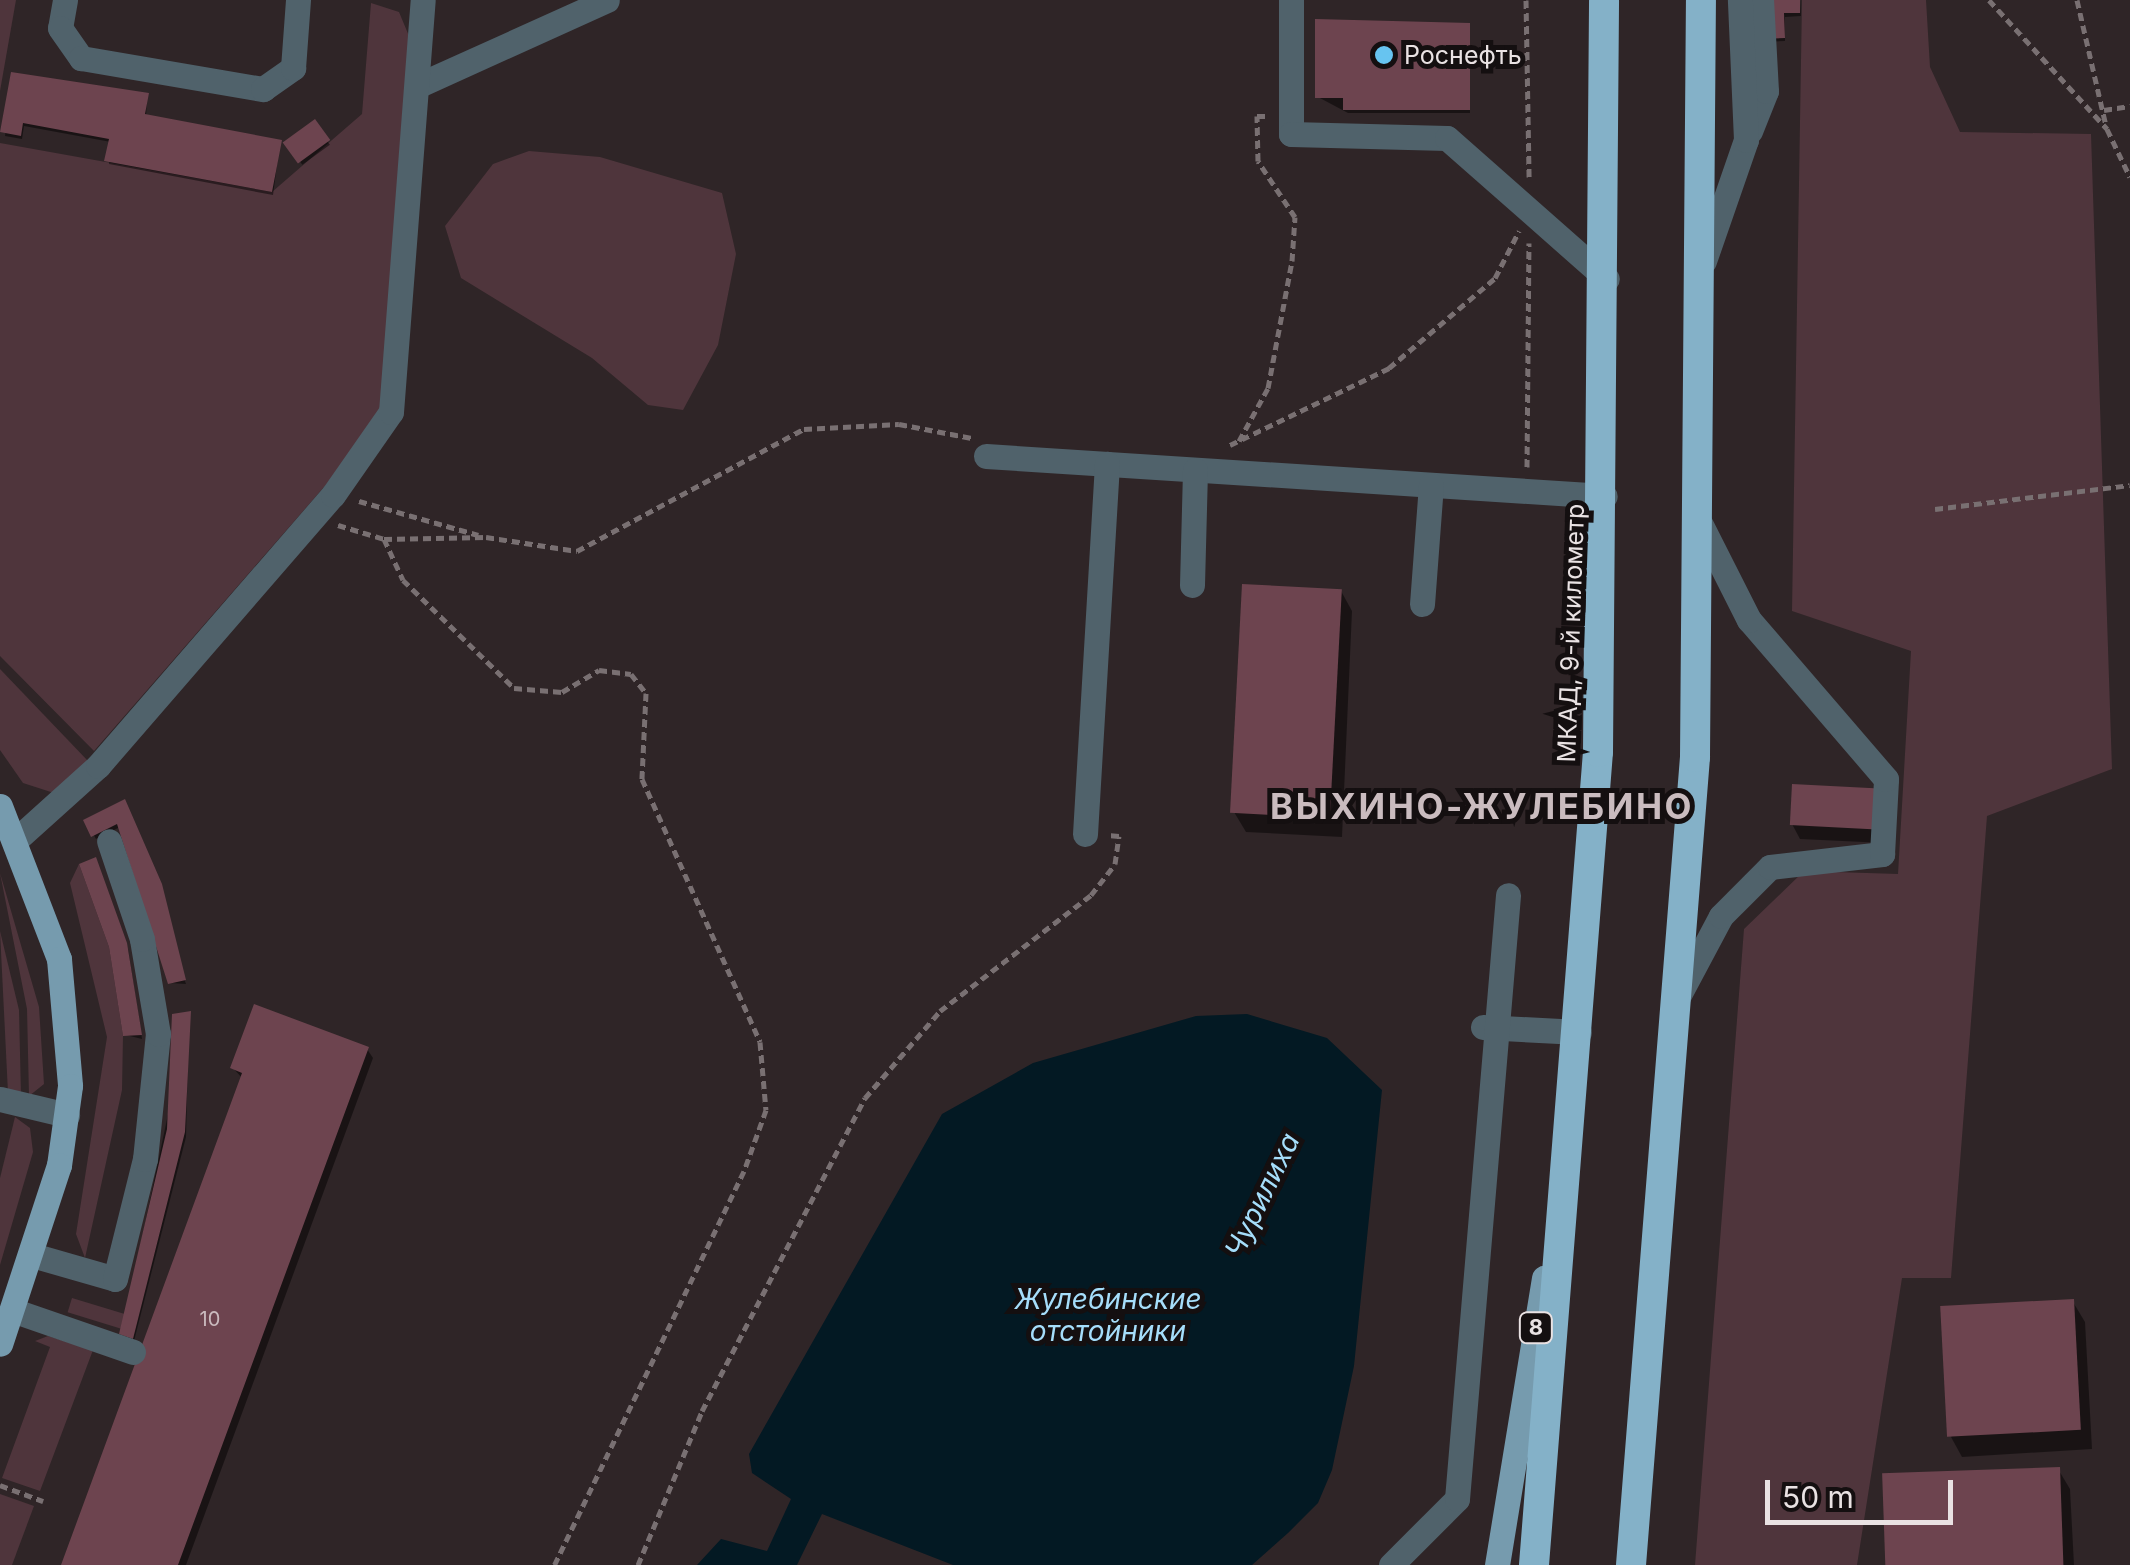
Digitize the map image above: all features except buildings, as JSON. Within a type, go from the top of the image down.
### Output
[{"type":"highway","name":"МКАД, 9-й километр","points":[[1534,1565],[1576,1090],[1605,496],[1604,0]]},
{"type":"highway","points":[[1631,1565],[1679,995],[1702,525],[1702,0]]},
{"type":"main road","points":[[0,806],[18,838],[59,959],[68,1115],[32,1254],[0,1344]]},
{"type":"main road","name":"8","points":[[1497,1565],[1576,1090]]},
{"type":"lane","points":[[65,0],[60,28],[81,58],[262,89],[293,68],[298,0]]},
{"type":"lane","points":[[18,838],[98,766],[305,529],[392,412],[424,0]]},
{"type":"lane","points":[[420,85],[608,0]]},
{"type":"lane","points":[[1291,0],[1291,134],[1446,138],[1607,279]]},
{"type":"lane","points":[[1740,0],[1746,140]]},
{"type":"lane","points":[[1704,261],[1766,90],[1761,0]]},
{"type":"lane","points":[[986,456],[1605,496]]},
{"type":"lane","points":[[1085,834],[1107,464]]},
{"type":"lane","points":[[1192,585],[1196,470]]},
{"type":"lane","points":[[1422,604],[1430,485]]},
{"type":"lane","points":[[1679,995],[1721,916],[1770,867],[1882,854],[1886,779],[1749,620],[1702,525]]},
{"type":"lane","points":[[32,1254],[115,1279],[145,1158],[158,1034],[142,939],[109,841]]},
{"type":"lane","points":[[1391,1565],[1456,1499],[1492,1027],[1508,895]]},
{"type":"lane","points":[[1492,1027],[1579,1032]]},
{"type":"lane","points":[[0,1099],[68,1115]]},
{"type":"lane","points":[[12,1310],[133,1352]]},
{"type":"path","points":[[1988,0],[2107,129]]},
{"type":"path","points":[[2077,0],[2107,129],[2130,177]]},
{"type":"path","points":[[2104,110],[2130,106]]},
{"type":"path","points":[[1236,444],[1268,388],[1295,217],[1258,161],[1257,116],[1291,116]]},
{"type":"path","points":[[1218,447],[1236,444],[1389,368],[1495,278],[1530,211]]},
{"type":"path","points":[[333,495],[554,552],[599,546],[804,429],[899,424],[966,432],[986,456]]},
{"type":"path","points":[[1935,509],[2130,486]]},
{"type":"path","points":[[305,529],[357,527],[384,539],[486,537]]},
{"type":"path","points":[[384,539],[403,580],[514,688],[562,692],[599,670],[631,674],[646,692],[642,779],[760,1042],[766,1110],[744,1171],[554,1565]]},
{"type":"path","points":[[638,1565],[702,1411],[864,1098],[940,1011],[1091,895],[1115,864],[1119,836],[1085,834]]},
{"type":"path","points":[[0,1486],[44,1501]]},
{"type":"shaded area","points":[[0,0],[16,0],[0,91]]},
{"type":"shaded area","points":[[1802,0],[1926,0],[1930,67],[1960,132],[2091,134],[2112,769],[1987,816],[1951,1278],[1902,1278],[1857,1565],[1695,1565],[1744,929],[1804,871],[1898,874],[1911,651],[1792,611]]},
{"type":"shaded area","points":[[371,3],[399,12],[409,36],[381,408],[358,448],[94,751],[0,656],[0,143],[272,192],[362,114]]},
{"type":"shaded area","points":[[529,151],[600,157],[722,193],[736,254],[718,345],[683,410],[648,405],[592,358],[461,278],[445,226],[493,164]]},
{"type":"shaded area","points":[[0,669],[88,761],[54,793],[23,783],[0,750]]},
{"type":"shaded area","points":[[79,864],[109,947],[123,1036],[122,1090],[85,1258],[76,1234],[107,1037],[70,883]]},
{"type":"shaded area","points":[[0,873],[39,1007],[44,1084],[29,1096],[27,1009]]},
{"type":"shaded area","points":[[0,931],[19,1010],[21,1096],[8,1093]]},
{"type":"shaded area","points":[[15,1117],[30,1128],[33,1152],[0,1265],[0,1178]]},
{"type":"shaded area","points":[[72,1298],[126,1314],[121,1329],[68,1312]]},
{"type":"shaded area","points":[[48,1336],[93,1350],[40,1491],[2,1478],[50,1347],[35,1341]]},
{"type":"shaded area","points":[[0,1494],[34,1506],[12,1565],[0,1565]]},
{"type":"water","name":"Жулебинские отстойники","points":[[1247,1014],[1327,1038],[1382,1090],[1354,1366],[1332,1470],[1318,1503],[1252,1565],[953,1565],[822,1514],[797,1565],[697,1565],[721,1539],[767,1551],[791,1499],[752,1473],[749,1454],[942,1114],[1033,1063],[1196,1016]]},
{"type":"place","name":"Роснефть","points":[[1384,55]]},
{"type":"district","name":"ВЫХИНО-ЖУЛЕБИНО","points":[[1482,806]]},
{"type":"water label","name":"Чурилиха","points":[[1262,1195]]}]
